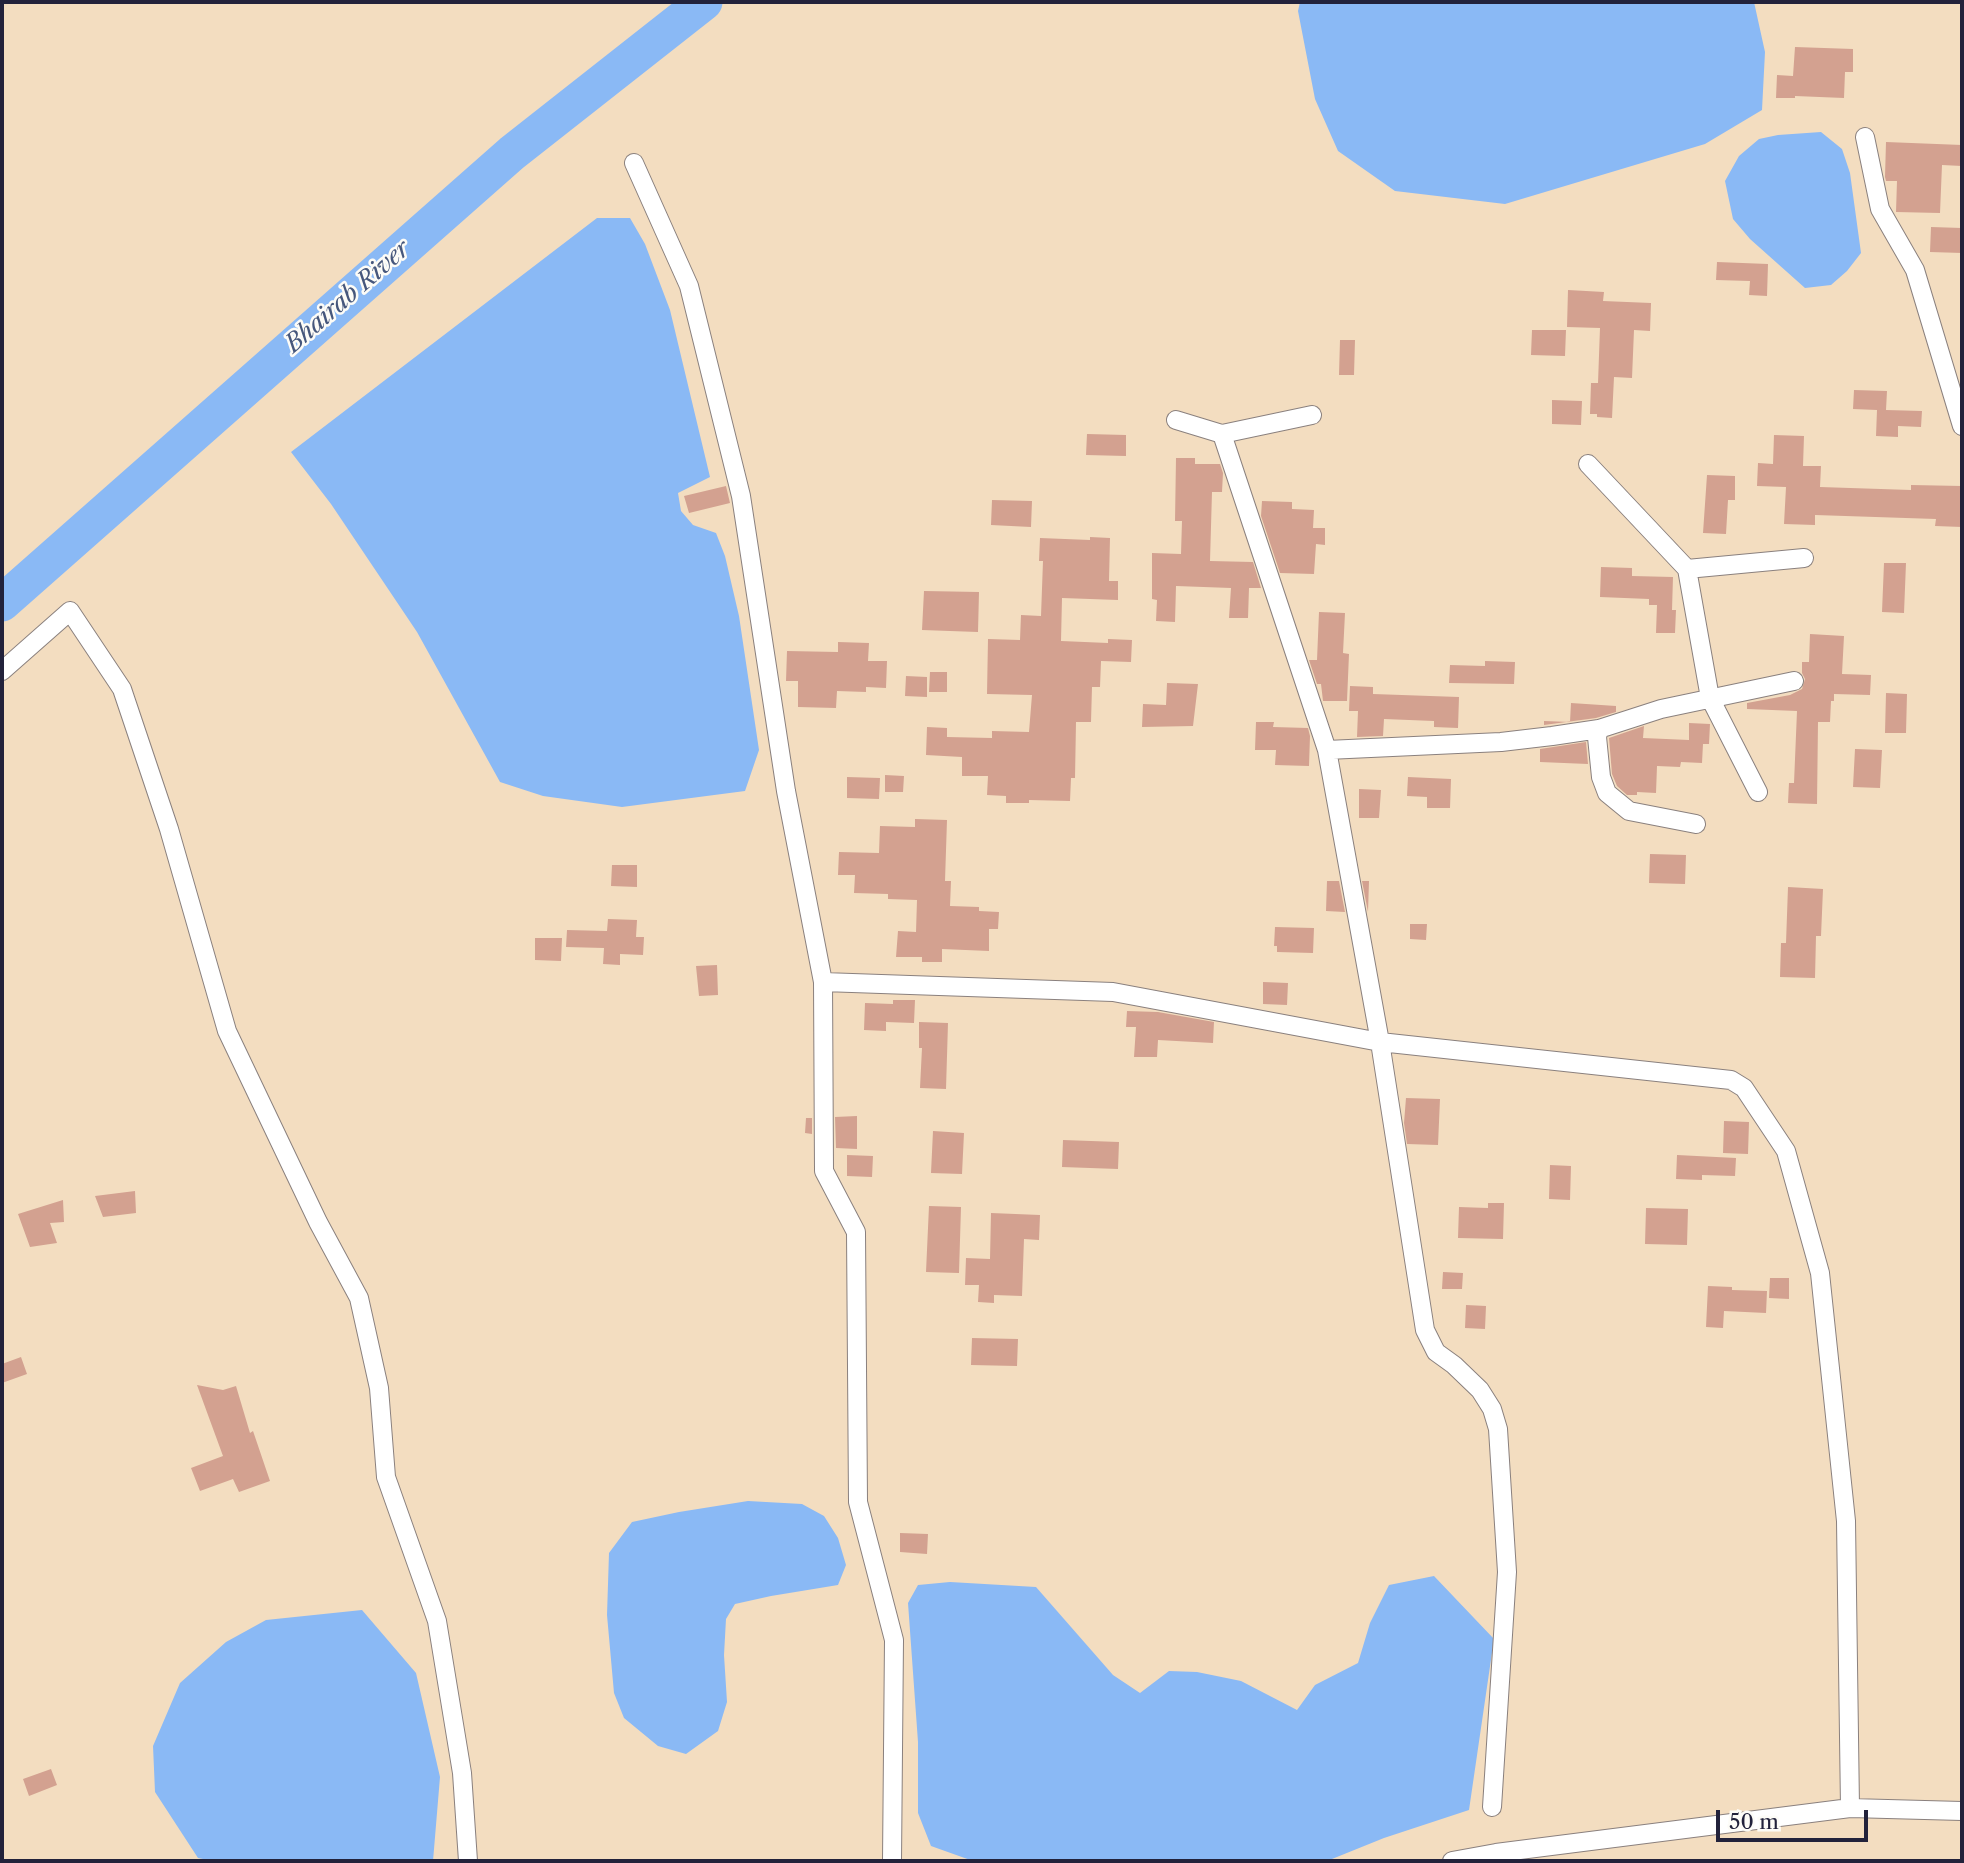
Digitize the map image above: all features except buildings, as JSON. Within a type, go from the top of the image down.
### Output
[{"type":"street","points":[[1865,137],[1880,209],[1915,270],[1962,426]]},
{"type":"street","points":[[634,163],[689,286],[741,496],[786,792],[824,982],[824,1171],[856,1232],[858,1502],[894,1640],[892,1861]]},
{"type":"street","points":[[1176,420],[1223,434],[1312,415]]},
{"type":"street","points":[[1223,434],[1327,750],[1380,1042],[1424,1330],[1436,1352],[1480,1390],[1492,1409],[1498,1429],[1507,1572],[1492,1807]]},
{"type":"street","points":[[1588,464],[1687,569],[1710,698],[1758,792]]},
{"type":"street","points":[[1687,569],[1804,558]]},
{"type":"street","points":[[2,671],[70,611],[122,689],[169,829],[227,1031],[318,1222],[359,1298],[379,1388],[386,1477],[437,1621],[462,1773],[468,1861]]},
{"type":"street","points":[[1327,750],[1501,742],[1598,729],[1661,709],[1794,681]]},
{"type":"street","points":[[1598,729],[1601,777],[1607,793],[1629,811],[1696,824]]},
{"type":"street","points":[[824,982],[1113,992],[1380,1042],[1731,1080],[1744,1088],[1786,1152],[1819,1273],[1846,1521],[1850,1808]]},
{"type":"street","points":[[1452,1861],[1496,1853],[1850,1808],[1962,1811]]},
{"type":"water","points":[[1300,2],[1754,2],[1765,52],[1762,110],[1705,144],[1505,204],[1395,191],[1338,151],[1315,99],[1298,11]]},
{"type":"water","points":[[1821,132],[1842,149],[1850,173],[1861,253],[1831,285],[1805,288],[1750,239],[1733,219],[1725,181],[1739,156],[1759,139]]},
{"type":"water","points":[[597,218],[630,218],[645,244],[670,310],[710,477],[678,493],[681,511],[693,525],[716,533],[725,556],[739,616],[759,750],[745,791],[622,807],[543,796],[500,782],[417,632],[331,504],[291,452]]},
{"type":"water","points":[[748,1501],[802,1504],[824,1516],[838,1538],[846,1565],[838,1585],[735,1604],[726,1619],[724,1655],[727,1702],[718,1731],[686,1754],[658,1746],[624,1718],[614,1693],[607,1615],[609,1553],[632,1522]]},
{"type":"water","points":[[1434,1576],[1494,1639],[1469,1810],[1384,1838],[1327,1861],[973,1861],[931,1846],[918,1813],[918,1742],[908,1603],[918,1585],[950,1582],[1036,1587],[1113,1675],[1140,1693],[1169,1671],[1197,1672],[1241,1681],[1297,1710],[1315,1685],[1358,1663],[1370,1623],[1389,1585]]},
{"type":"water","points":[[362,1610],[416,1673],[440,1777],[433,1861],[213,1861],[198,1858],[155,1792],[153,1746],[180,1683],[226,1642],[266,1620]]},
{"type":"waterway","name":"Bhairab River","points":[[2,603],[512,153],[704,2]]}]
